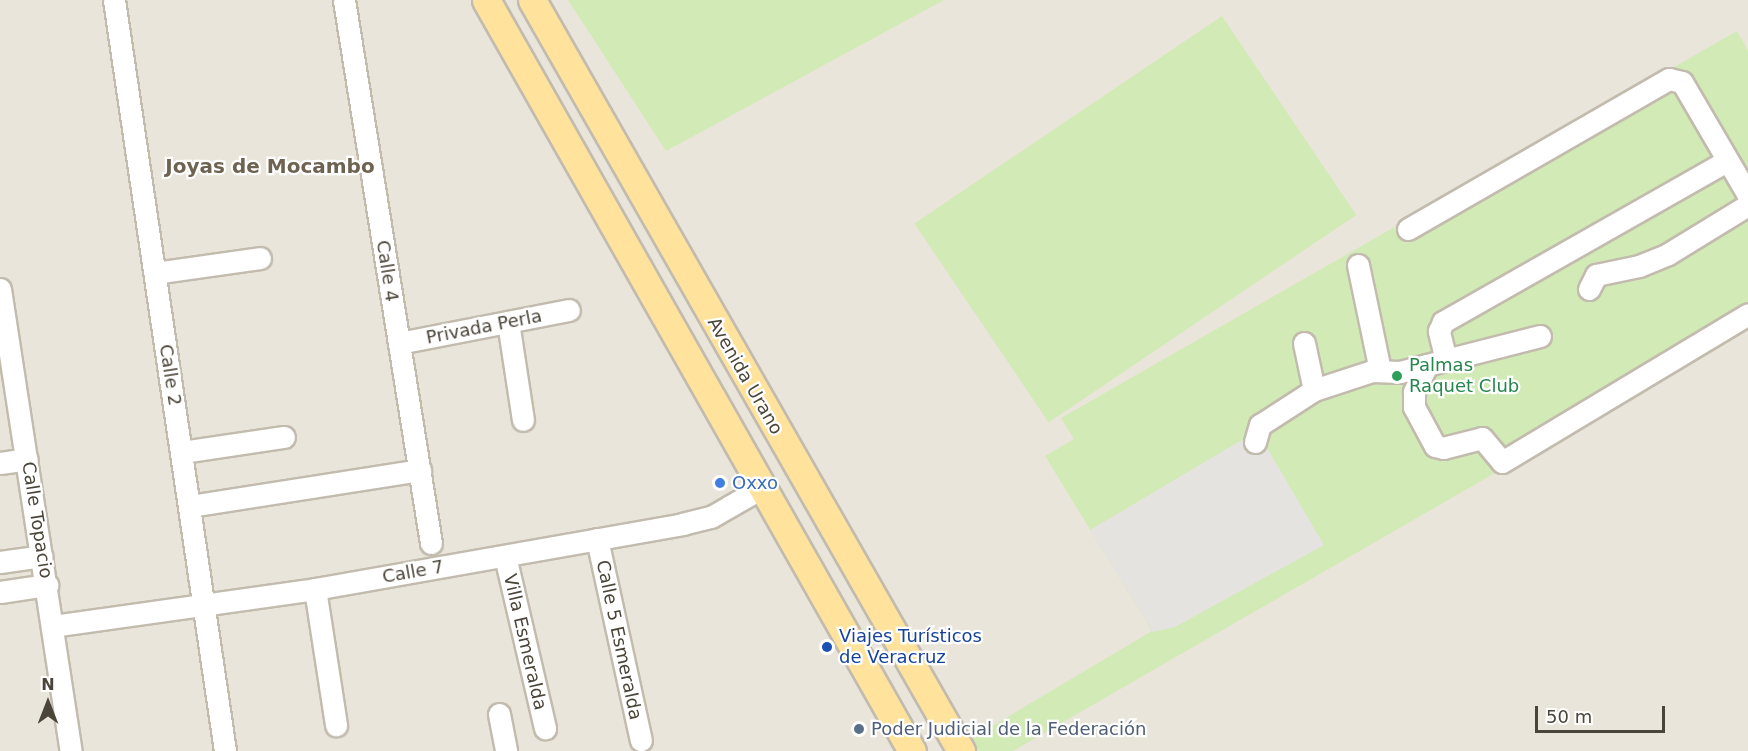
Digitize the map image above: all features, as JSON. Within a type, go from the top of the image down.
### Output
[{"type":"main road","points":[[486,0],[637,271],[765,486],[912,751]]},
{"type":"main road","name":"Avenida Urano","points":[[532,0],[961,751]]},
{"type":"main road","points":[[834,612],[869,590]]},
{"type":"street","name":"Calle 2","points":[[114,0],[225,751]]},
{"type":"street","name":"Calle 4","points":[[344,0],[431,543]]},
{"type":"street","points":[[1408,229],[1670,79],[1682,82],[1726,161],[1748,195]]},
{"type":"street","points":[[1726,161],[1443,322],[1439,331],[1436,363],[1414,392],[1414,407],[1435,446],[1443,448],[1482,438],[1502,462],[1748,314]]},
{"type":"street","points":[[1589,289],[1596,275],[1639,266],[1668,254],[1748,205]]},
{"type":"street","points":[[155,273],[260,258]]},
{"type":"street","points":[[1358,265],[1390,371],[1414,392]]},
{"type":"street","name":"Calle Topacio","points":[[0,292],[71,751]]},
{"type":"street","name":"Privada Perla","points":[[399,343],[569,310]]},
{"type":"street","points":[[508,322],[523,420]]},
{"type":"street","points":[[1255,442],[1260,425],[1314,390],[1390,371],[1436,363],[1540,336]]},
{"type":"street","points":[[1304,343],[1314,390]]},
{"type":"street","points":[[182,452],[284,437]]},
{"type":"street","points":[[0,463],[27,459]]},
{"type":"street","points":[[190,506],[420,470]]},
{"type":"street","name":"Calle 7","points":[[53,626],[315,589],[711,517],[765,486]]},
{"type":"street","name":"Calle 5 Esmeralda","points":[[597,539],[641,740]]},
{"type":"street","points":[[0,562],[42,556]]},
{"type":"street","name":"Villa Esmeralda","points":[[505,556],[544,728]]},
{"type":"street","points":[[0,592],[47,585]]},
{"type":"street","points":[[315,589],[336,725]]},
{"type":"street","points":[[499,714],[506,751]]},
{"type":"shaded area","points":[[0,0],[1748,0],[1748,751],[0,751]]},
{"type":"shaded area","points":[[1257,431],[1324,545],[1175,627],[1153,632],[1090,530]]},
{"type":"green space","points":[[568,0],[944,0],[666,151]]},
{"type":"green space","points":[[1222,16],[1356,215],[1049,422],[914,223]]},
{"type":"green space","name":"Palmas Raquet Club","points":[[1737,31],[1748,51],[1748,327],[1013,751],[973,751],[967,741],[1152,631],[1045,456],[1074,439],[1061,418]]},
{"type":"place","name":"Palmas Raquet Club","points":[[1397,376]]},
{"type":"place","name":"Oxxo","points":[[720,483]]},
{"type":"place","name":"Viajes Turísticos de Veracruz","points":[[827,647]]},
{"type":"place","name":"Poder Judicial de la Federación","points":[[859,729]]},
{"type":"district","name":"Joyas de Mocambo","points":[[270,166]]}]
